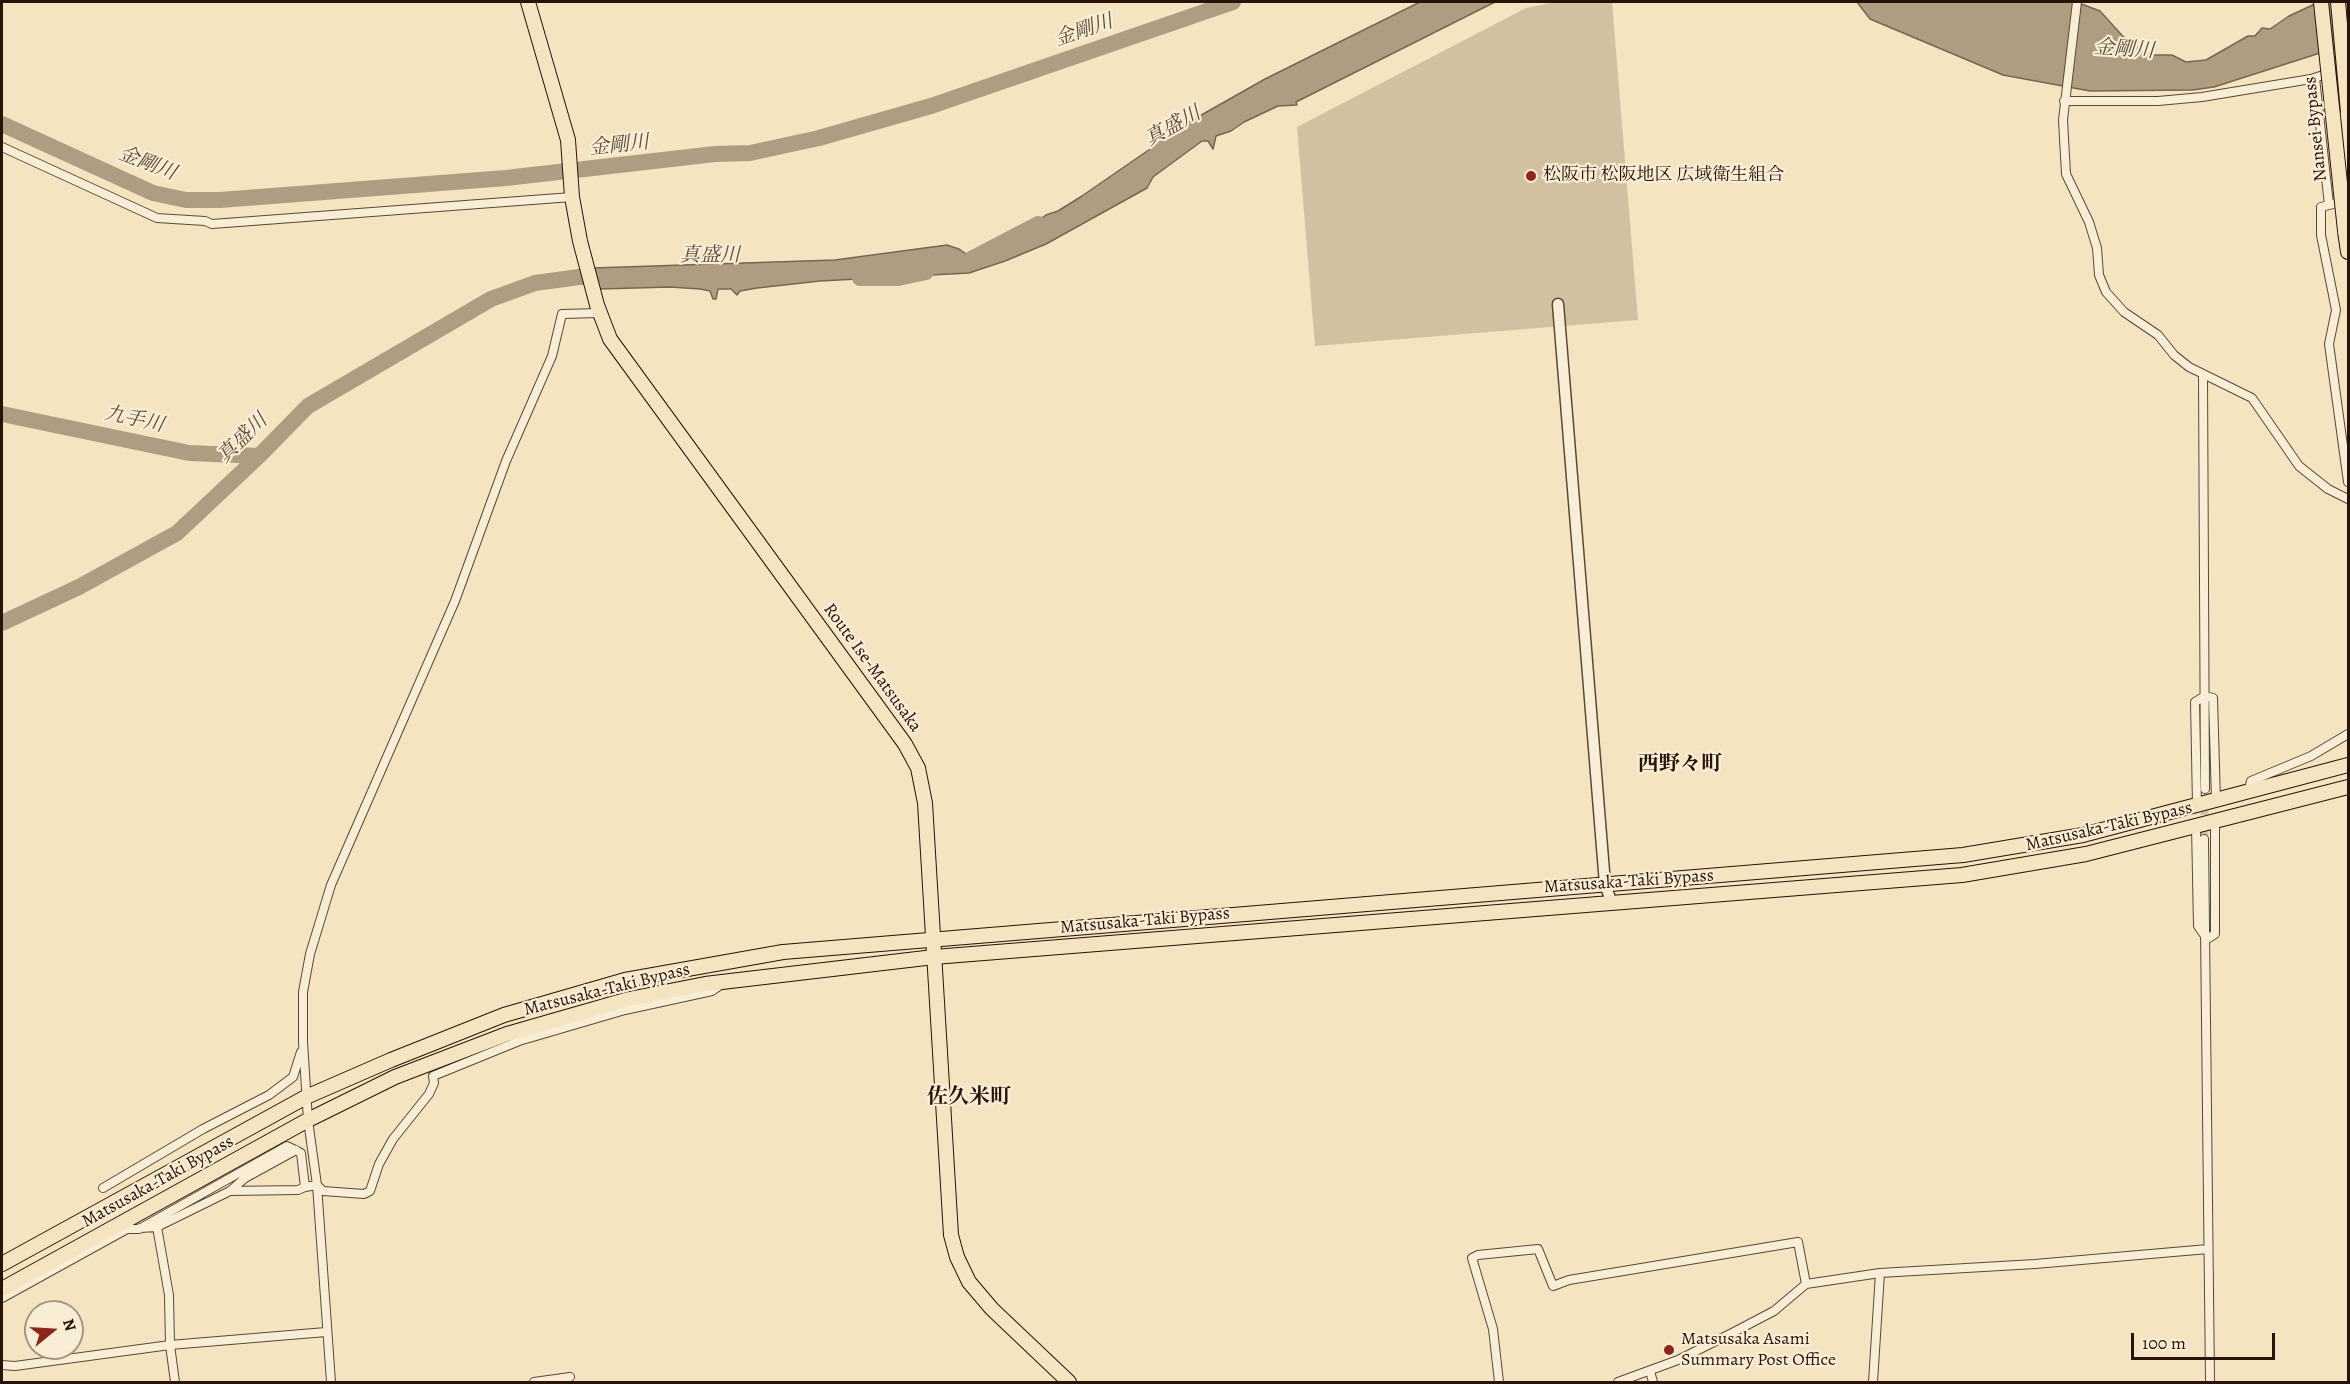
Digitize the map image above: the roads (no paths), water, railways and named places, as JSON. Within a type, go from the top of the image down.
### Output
[{"type":"main road","name":"Route Ise-Matsusaka","points":[[528,2],[567,140],[572,197],[586,263],[598,309],[610,339],[675,425],[914,759],[921,776],[925,803],[951,1235],[957,1257],[969,1282],[992,1309],[1070,1383]]},
{"type":"main road","name":"Nansei Bypass","points":[[2321,2],[2349,252]]},
{"type":"main road","name":"Nansei Bypass","points":[[2338,2],[2349,112]]},
{"type":"main road","name":"Matsusaka-Taki Bypass","points":[[2,1264],[306,1098],[391,1060],[504,1015],[625,980],[783,952],[1963,855],[2083,835],[2349,765]]},
{"type":"main road","name":"Matsusaka-Taki Bypass","points":[[2,1289],[308,1120],[395,1077],[507,1034],[628,999],[727,981],[934,957],[1962,874],[2086,854],[2348,789]]},
{"type":"street","points":[[2077,2],[2062,120],[2066,174],[2096,242],[2102,285],[2124,312],[2158,335],[2174,355],[2199,372],[2252,398],[2299,466],[2328,489],[2349,499]]},
{"type":"street","points":[[2064,98],[2178,100],[2315,78],[2349,67]]},
{"type":"street","points":[[2315,78],[2329,205]]},
{"type":"street","points":[[2,147],[157,218],[205,221],[212,224],[572,197]]},
{"type":"street","points":[[2349,200],[2321,207],[2321,235],[2336,310],[2329,345],[2349,482]]},
{"type":"street","points":[[1558,304],[1587,706],[1605,884],[1611,901]]},
{"type":"street","points":[[331,1383],[317,1185],[308,1120],[303,1042],[303,992],[310,954],[332,885],[455,601],[506,461],[552,356],[562,314],[598,309]]},
{"type":"street","points":[[2199,372],[2205,789]]},
{"type":"street","points":[[2197,806],[2195,702],[2205,696],[2213,698],[2216,801]]},
{"type":"street","points":[[2248,792],[2251,782],[2311,756],[2349,734]]},
{"type":"street","points":[[2207,939],[2215,934],[2215,821]]},
{"type":"street","points":[[2196,826],[2198,926],[2207,939]]},
{"type":"street","points":[[2204,839],[2207,939],[2210,1383]]},
{"type":"street","points":[[317,1185],[323,1191],[363,1194],[370,1191],[379,1164],[393,1139],[429,1094],[434,1083],[433,1076],[519,1041],[625,1010],[712,991],[727,981]]},
{"type":"street","points":[[103,1188],[203,1129],[269,1095],[293,1077],[303,1042]]},
{"type":"street","points":[[139,1228],[287,1146],[301,1153],[305,1187]]},
{"type":"street","points":[[2,1298],[128,1229],[157,1227],[230,1191],[245,1178],[296,1150]]},
{"type":"street","points":[[230,1191],[298,1190],[317,1185]]},
{"type":"street","points":[[157,1227],[169,1294],[170,1345],[175,1383]]},
{"type":"street","points":[[1499,1383],[1493,1329],[1473,1266],[1472,1258],[1478,1255],[1538,1249],[1553,1286],[1592,1276],[1798,1242],[1806,1284]]},
{"type":"street","points":[[1617,1383],[1650,1371],[1774,1311],[1806,1284],[1880,1273],[2036,1264],[2208,1249]]},
{"type":"street","points":[[1873,1383],[1880,1273]]},
{"type":"street","points":[[2,1365],[170,1345],[326,1332]]},
{"type":"street","points":[[1650,1371],[1653,1383]]},
{"type":"street","points":[[534,1383],[570,1377]]},
{"type":"water","points":[[1420,2],[1495,2],[1296,102],[1297,105],[1278,106],[1244,122],[1231,131],[1216,136],[1213,149],[1208,141],[1202,141],[1153,177],[1147,188],[1046,244],[1005,261],[969,273],[820,281],[757,288],[740,291],[737,295],[731,289],[718,289],[716,299],[713,299],[710,291],[700,289],[670,287],[599,289],[593,268],[835,260],[947,245],[969,256],[1002,246],[1046,215],[1058,211],[1082,196],[1153,147],[1159,139],[1265,79]]},
{"type":"water","points":[[1857,2],[2076,2],[2100,11],[2129,43],[2152,55],[2172,55],[2186,62],[2206,60],[2248,36],[2255,36],[2262,28],[2270,29],[2289,16],[2319,2],[2348,2],[2348,44],[2214,87],[2192,90],[2090,91],[2003,75],[1870,19]]},
{"type":"waterway","name":"金剛川","points":[[2,124],[153,193],[186,200],[220,200],[506,178],[715,154],[750,153],[819,138],[931,106],[1233,2]]},
{"type":"waterway","name":"真盛川","points":[[971,259],[1038,224]]},
{"type":"waterway","name":"真盛川","points":[[860,278],[898,278],[926,272]]},
{"type":"waterway","name":"真盛川","points":[[2,623],[79,587],[177,533],[308,406],[491,299],[535,283],[579,277],[603,277]]},
{"type":"waterway","name":"九手川","points":[[2,414],[189,453],[259,456]]},
{"type":"tunnel","points":[[2204,839],[2205,789]]},
{"type":"place","name":"松阪市 松阪地区 広域衛生組合","points":[[1531,176]]},
{"type":"place","name":"Matsusaka Asami Summary Post Office","points":[[1669,1350]]},
{"type":"district","name":"西野々町","points":[[1680,765]]},
{"type":"district","name":"佐久米町","points":[[969,1098]]}]
